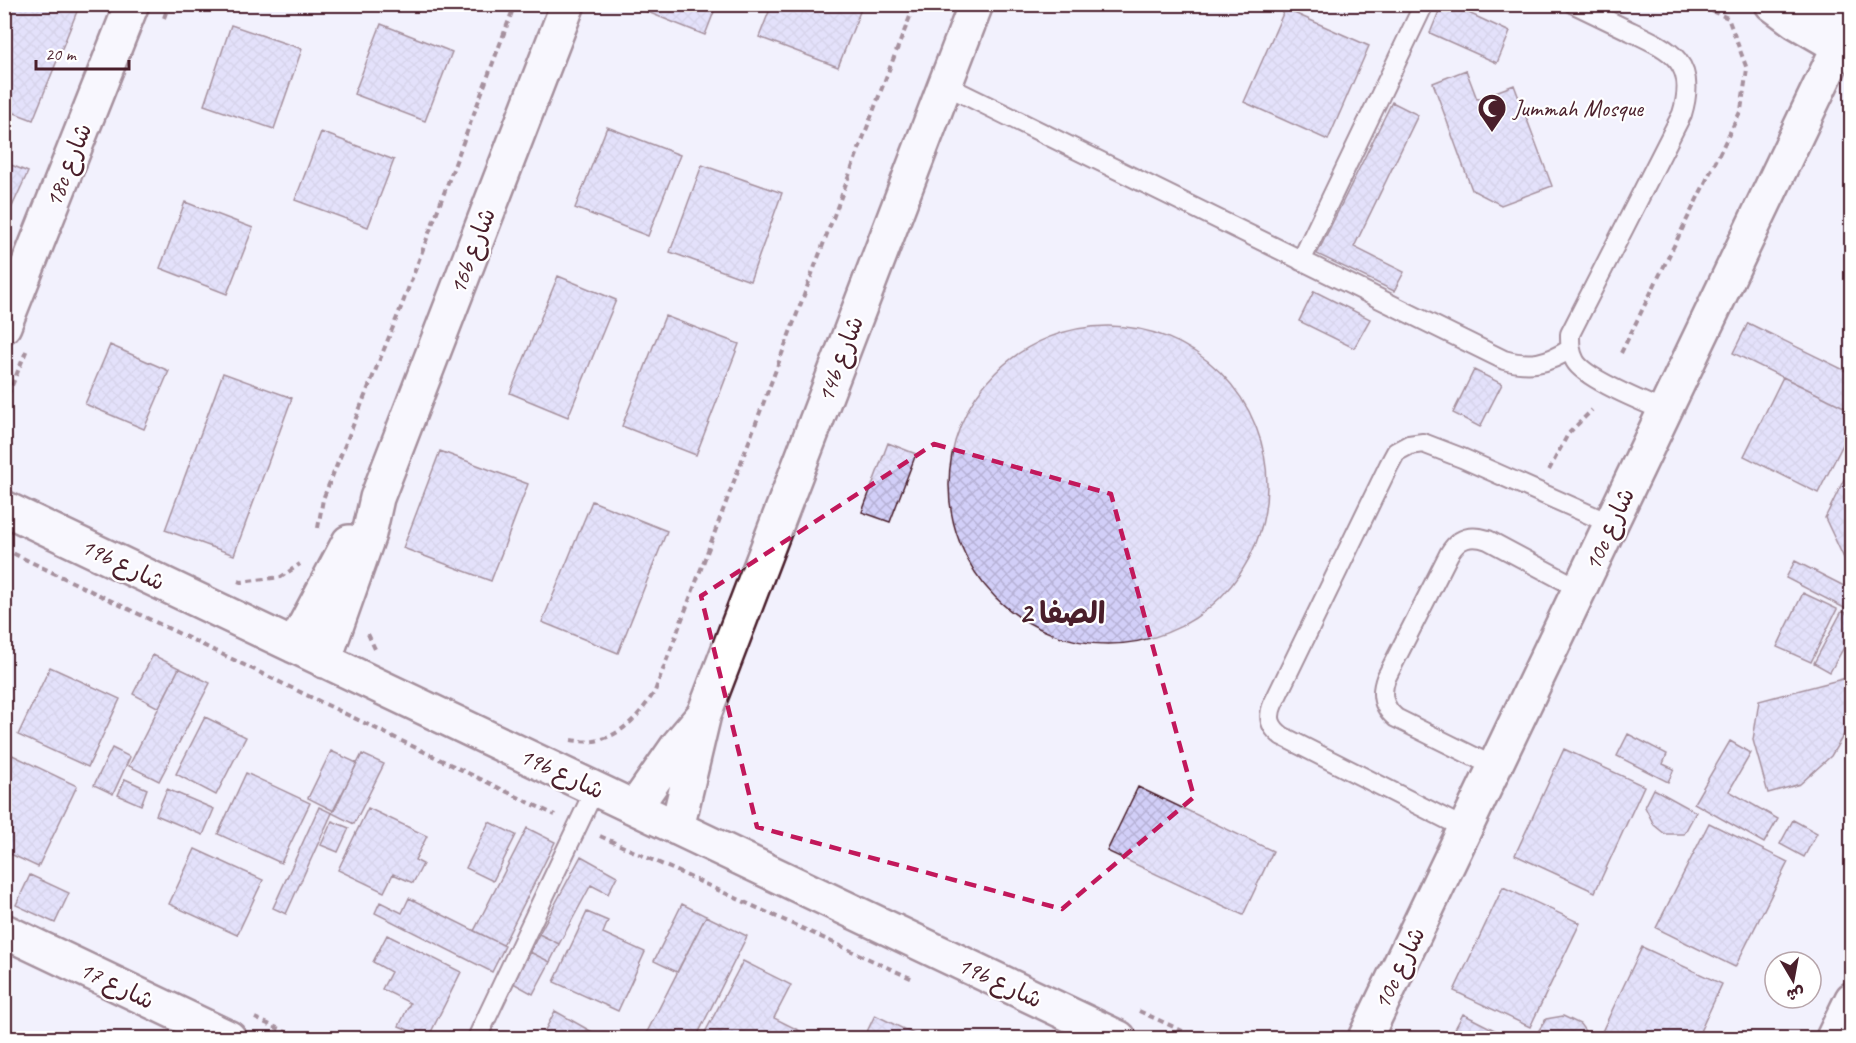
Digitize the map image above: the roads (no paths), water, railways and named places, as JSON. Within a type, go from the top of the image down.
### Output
[{"type":"street","name":"18c شارع","points":[[4,326],[132,4]]},
{"type":"street","name":"16b شارع","points":[[324,661],[369,534],[377,498],[568,4]]},
{"type":"street","name":"14b شارع","points":[[677,828],[704,714],[976,4]]},
{"type":"street","points":[[1772,4],[1795,21],[1847,27]]},
{"type":"street","points":[[1820,4],[1847,27]]},
{"type":"street","name":"10c شارع","points":[[1365,1038],[1847,27]]},
{"type":"street","name":"16b شارع","points":[[294,646],[358,526],[377,498]]},
{"type":"street","name":"19b شارع","points":[[4,508],[1119,1038]]},
{"type":"street","name":"14b شارع","points":[[635,807],[667,759],[704,714]]},
{"type":"street","name":"شارع 17","points":[[4,931],[229,1038]]},
{"type":"street","points":[[1833,1038],[1851,999]]},
{"type":"lane","points":[[1300,261],[1424,4]]},
{"type":"lane","points":[[1574,4],[1663,46],[1677,59],[1686,76],[1687,96],[1682,114],[1570,334],[1570,349],[1575,363],[1586,374],[1664,411]]},
{"type":"lane","points":[[945,85],[1504,360],[1521,365],[1538,364],[1555,359],[1570,349]]},
{"type":"lane","points":[[1466,829],[1282,736],[1274,730],[1269,713],[1278,693],[1389,465],[1396,452],[1409,444],[1423,443],[1462,458],[1611,524]]},
{"type":"lane","points":[[1495,767],[1396,718],[1389,712],[1382,695],[1386,678],[1449,554],[1461,540],[1470,536],[1488,540],[1580,589]]},
{"type":"lane","points":[[477,1038],[595,789]]},
{"type":"place","name":"Jummah Mosque","points":[[1492,134]]},
{"type":"district","name":"الصفا 2","points":[[1062,613]]}]
